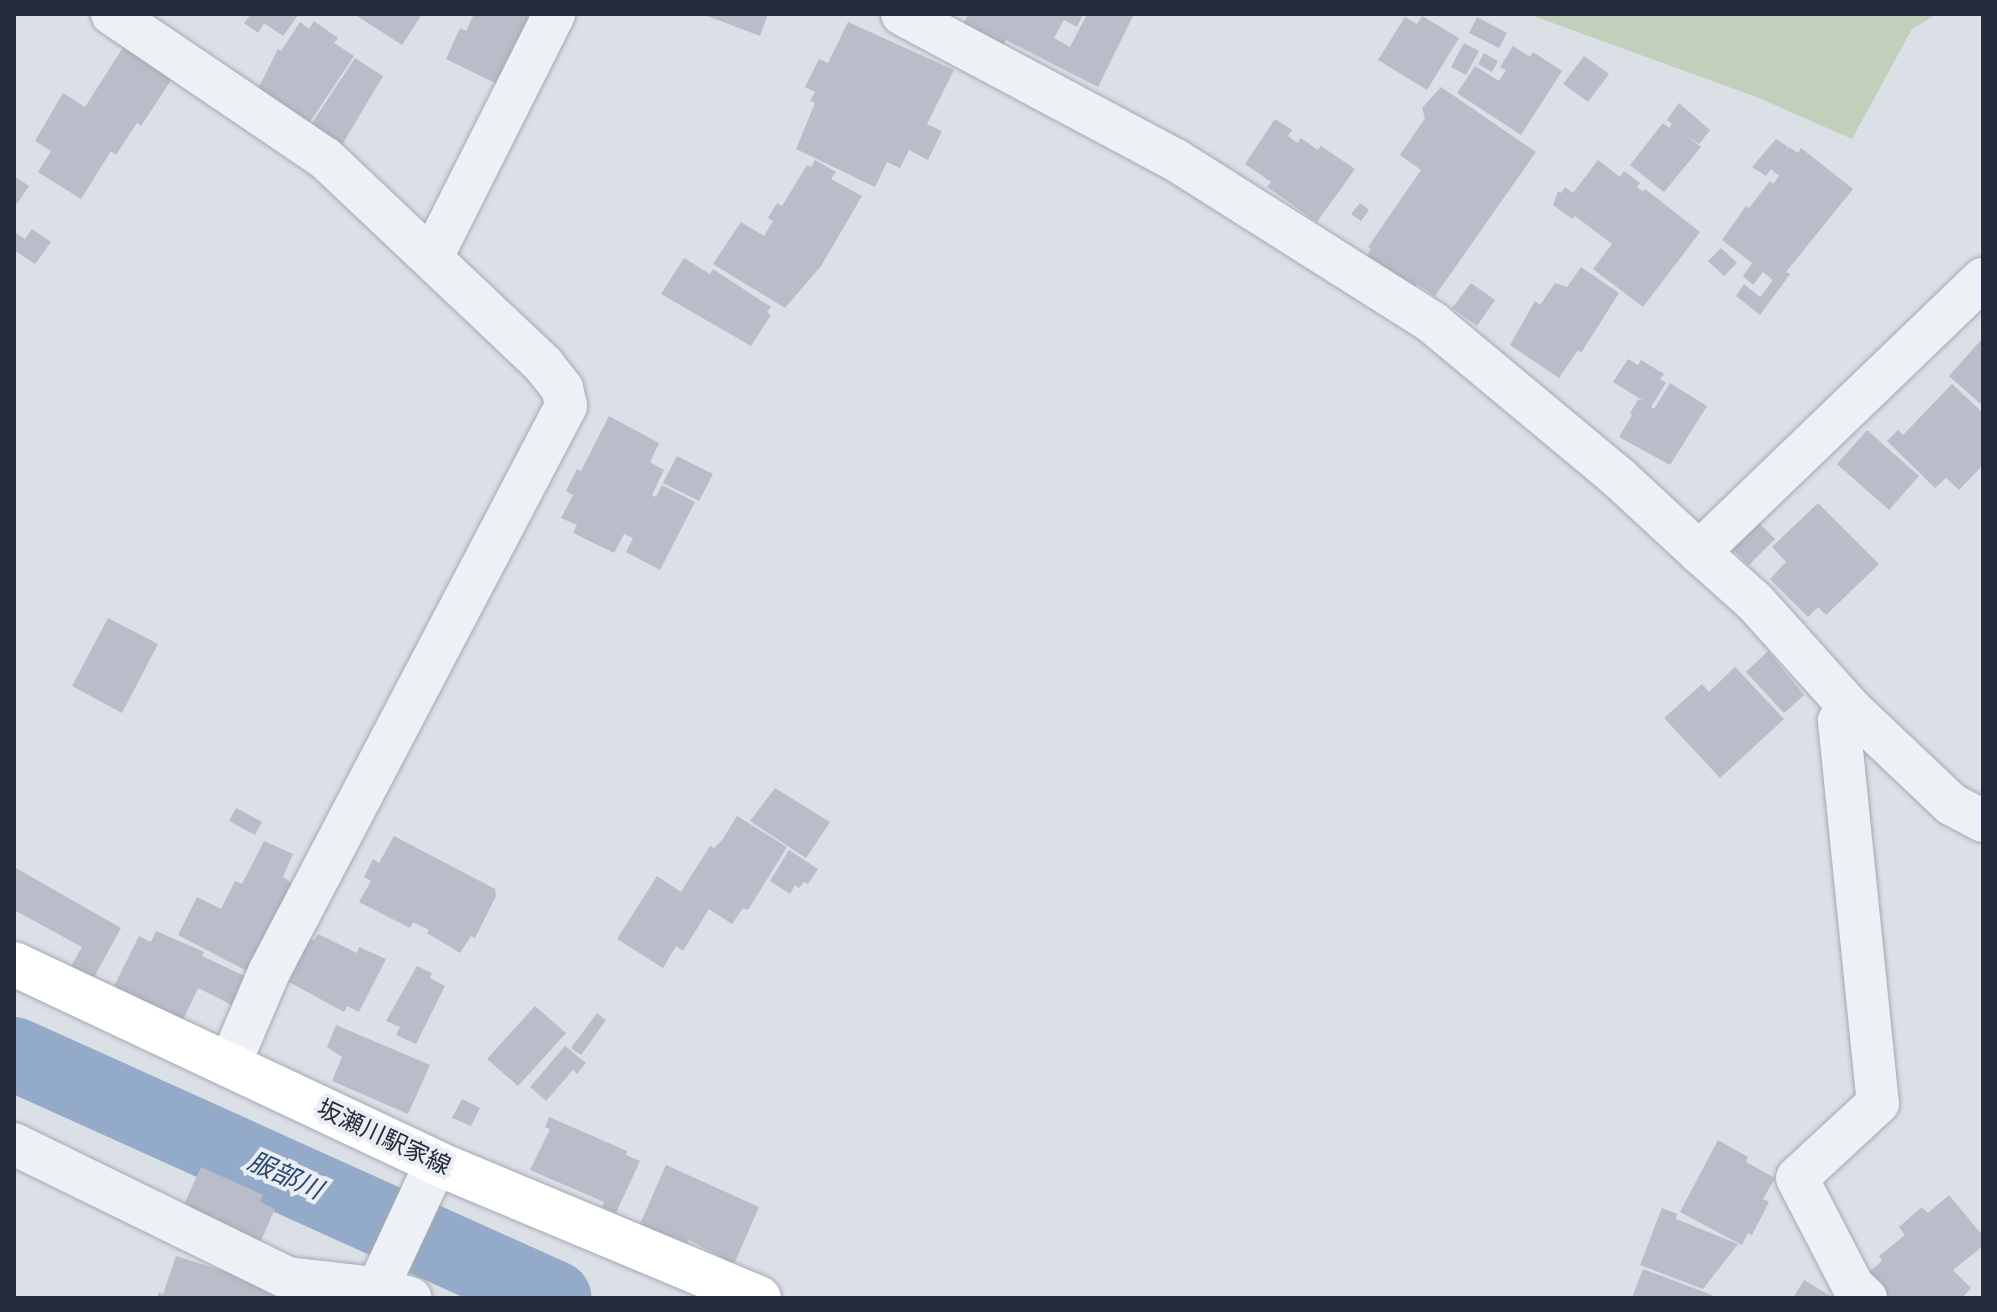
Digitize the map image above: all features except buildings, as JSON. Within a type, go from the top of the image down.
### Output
[{"type":"main road","name":"坂瀬川駅家線","points":[[14,964],[229,1066],[430,1176],[759,1298]]},
{"type":"street","points":[[112,14],[325,158],[543,364],[562,388],[566,406],[269,972],[229,1066]]},
{"type":"street","points":[[432,257],[554,14]]},
{"type":"street","points":[[902,14],[1174,159],[1433,323],[1618,477],[1755,602],[1852,710],[1951,804],[1983,821]]},
{"type":"street","points":[[1699,552],[1983,279]]},
{"type":"street","points":[[1852,710],[1839,721],[1878,1103],[1797,1178],[1853,1286],[1866,1298]]},
{"type":"street","points":[[14,1144],[288,1278],[388,1286],[430,1176]]},
{"type":"green space","points":[[1528,14],[1937,14],[1912,29],[1852,139],[1759,98]]},
{"type":"waterway","name":"服部川","points":[[14,1054],[555,1298]]}]
